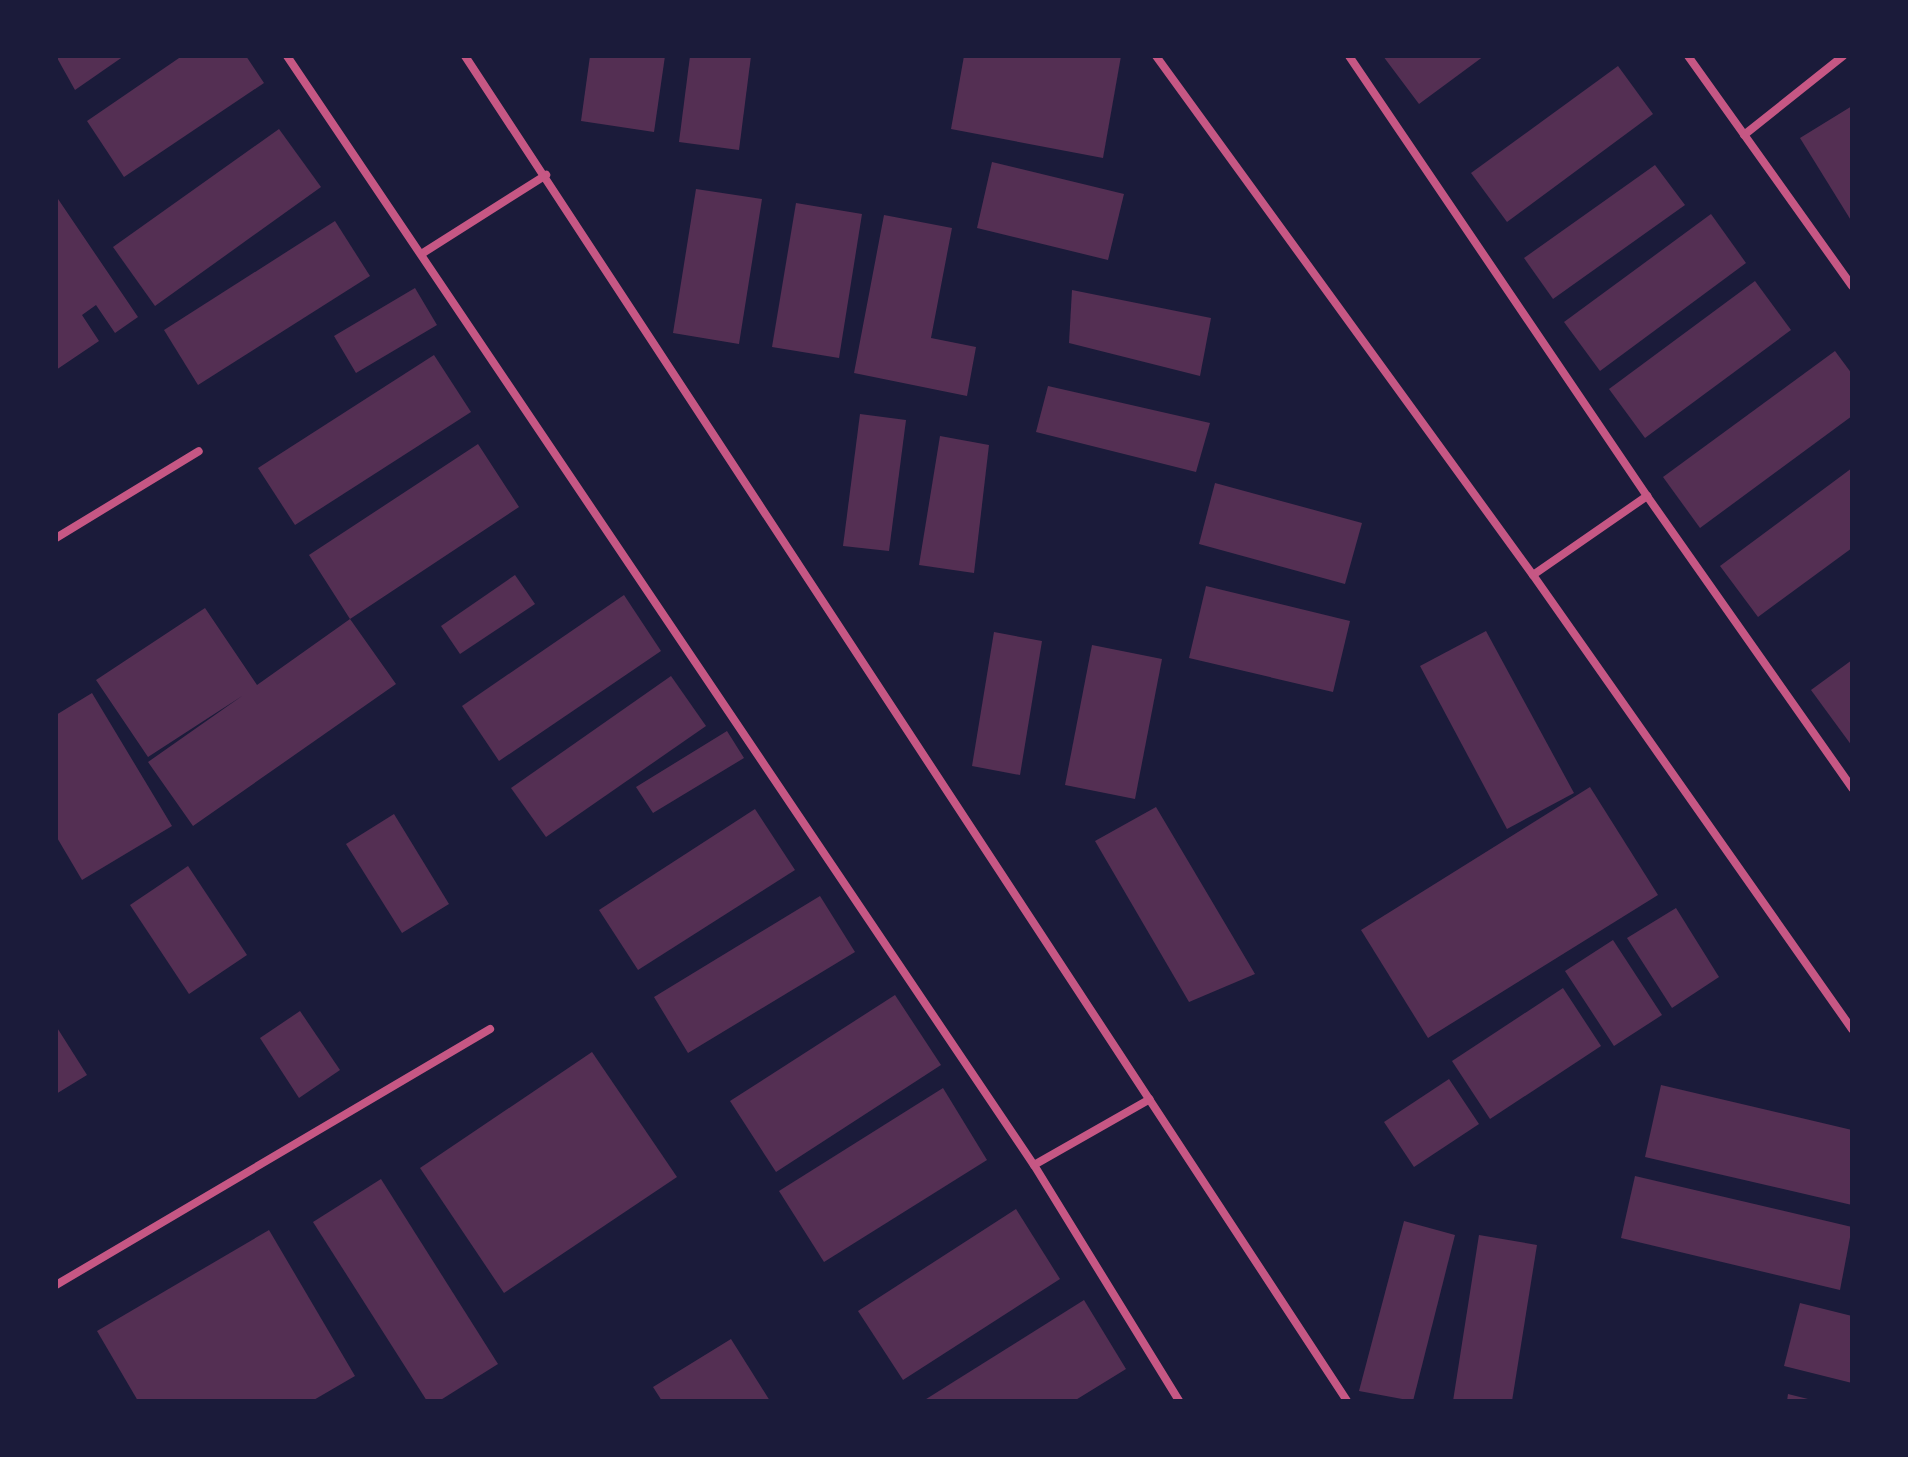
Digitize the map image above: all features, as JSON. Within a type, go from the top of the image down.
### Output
[{"type":"street","points":[[287,56],[423,253],[1034,1165],[1179,1401]]},
{"type":"street","points":[[465,56],[546,175],[1347,1401]]},
{"type":"street","points":[[1156,56],[1533,575],[1852,1029]]},
{"type":"street","points":[[1349,56],[1647,496],[1852,788]]},
{"type":"street","points":[[1688,56],[1852,286]]},
{"type":"street","points":[[1744,135],[1843,56]]},
{"type":"street","points":[[423,253],[546,175]]},
{"type":"street","points":[[56,538],[199,451]]},
{"type":"street","points":[[1533,575],[1647,496]]},
{"type":"street","points":[[56,1285],[490,1029]]},
{"type":"street","points":[[1034,1165],[1150,1099]]},
{"type":"building","points":[[56,56],[124,56],[75,90]]},
{"type":"building","points":[[182,56],[246,56],[264,83],[124,177],[87,121]]},
{"type":"building","points":[[590,56],[665,56],[654,132],[581,121]]},
{"type":"building","points":[[690,56],[751,56],[739,150],[679,142]]},
{"type":"building","points":[[964,56],[1121,56],[1103,158],[951,129]]},
{"type":"building","points":[[1383,56],[1484,56],[1419,104]]},
{"type":"building","points":[[1618,66],[1653,114],[1507,222],[1471,173]]},
{"type":"building","points":[[1852,106],[1852,222],[1800,138]]},
{"type":"building","points":[[279,129],[321,187],[155,306],[113,247]]},
{"type":"building","points":[[992,162],[1124,194],[1108,260],[977,228]]},
{"type":"building","points":[[1655,165],[1685,205],[1553,299],[1524,258]]},
{"type":"building","points":[[696,189],[762,199],[739,344],[673,333]]},
{"type":"building","points":[[56,196],[138,317],[115,333],[96,305],[82,315],[99,341],[56,370]]},
{"type":"building","points":[[796,203],[862,214],[839,358],[772,347]]},
{"type":"building","points":[[1711,214],[1746,263],[1600,371],[1564,322]]},
{"type":"building","points":[[884,215],[952,228],[931,338],[976,347],[967,396],[854,373]]},
{"type":"building","points":[[335,221],[370,276],[198,385],[164,330]]},
{"type":"building","points":[[1755,281],[1791,330],[1645,438],[1609,389]]},
{"type":"building","points":[[415,288],[437,325],[356,373],[334,336]]},
{"type":"building","points":[[1072,290],[1211,318],[1200,376],[1069,343]]},
{"type":"building","points":[[1835,351],[1852,374],[1852,416],[1700,528],[1663,477]]},
{"type":"building","points":[[434,355],[471,412],[295,525],[258,468]]},
{"type":"building","points":[[1048,386],[1210,423],[1196,472],[1036,432]]},
{"type":"building","points":[[860,414],[906,420],[889,551],[843,546]]},
{"type":"building","points":[[940,436],[989,445],[974,573],[919,565]]},
{"type":"building","points":[[478,444],[519,507],[350,619],[309,555]]},
{"type":"building","points":[[1852,468],[1852,548],[1758,617],[1720,566]]},
{"type":"building","points":[[1215,483],[1362,523],[1345,584],[1199,544]]},
{"type":"building","points":[[515,575],[535,604],[460,654],[441,626]]},
{"type":"building","points":[[1206,586],[1350,621],[1333,692],[1189,658]]},
{"type":"building","points":[[624,595],[661,651],[499,761],[462,706]]},
{"type":"building","points":[[205,608],[257,685],[350,619],[396,684],[193,826],[148,762],[242,696],[148,757],[96,680]]},
{"type":"building","points":[[1486,631],[1574,793],[1507,829],[1420,666]]},
{"type":"building","points":[[994,632],[1042,641],[1020,775],[972,766]]},
{"type":"building","points":[[1092,645],[1162,659],[1135,799],[1065,785]]},
{"type":"building","points":[[1852,660],[1852,746],[1811,690]]},
{"type":"building","points":[[671,676],[706,726],[546,837],[511,788]]},
{"type":"building","points":[[92,693],[172,826],[82,880],[56,836],[56,715]]},
{"type":"building","points":[[727,731],[744,758],[653,813],[636,787]]},
{"type":"building","points":[[1590,787],[1658,895],[1428,1038],[1361,930]]},
{"type":"building","points":[[1156,807],[1255,974],[1189,1002],[1095,841]]},
{"type":"building","points":[[755,809],[795,870],[638,970],[599,910]]},
{"type":"building","points":[[394,814],[449,904],[402,933],[346,844]]},
{"type":"building","points":[[188,866],[247,955],[189,994],[130,905]]},
{"type":"building","points":[[820,896],[855,952],[688,1053],[654,997]]},
{"type":"building","points":[[1676,908],[1719,977],[1672,1008],[1627,938]]},
{"type":"building","points":[[1613,940],[1662,1015],[1614,1046],[1565,971]]},
{"type":"building","points":[[1563,988],[1601,1046],[1490,1119],[1452,1061]]},
{"type":"building","points":[[895,995],[941,1065],[776,1172],[730,1101]]},
{"type":"building","points":[[300,1011],[340,1070],[299,1098],[260,1038]]},
{"type":"building","points":[[56,1026],[87,1075],[56,1094]]},
{"type":"building","points":[[592,1052],[677,1177],[504,1293],[420,1168]]},
{"type":"building","points":[[1449,1079],[1479,1124],[1414,1167],[1384,1122]]},
{"type":"building","points":[[1661,1085],[1852,1130],[1852,1205],[1645,1157]]},
{"type":"building","points":[[943,1088],[987,1160],[824,1262],[779,1191]]},
{"type":"building","points":[[1635,1176],[1852,1227],[1840,1290],[1621,1238]]},
{"type":"building","points":[[381,1179],[498,1364],[439,1401],[427,1401],[313,1222]]},
{"type":"building","points":[[1016,1209],[1060,1279],[903,1380],[858,1311]]},
{"type":"building","points":[[1404,1221],[1455,1235],[1413,1401],[1359,1391]]},
{"type":"building","points":[[269,1230],[355,1376],[312,1401],[138,1401],[97,1331]]},
{"type":"building","points":[[1479,1235],[1537,1245],[1512,1401],[1453,1401]]},
{"type":"building","points":[[1084,1300],[1126,1369],[1074,1401],[923,1401]]},
{"type":"building","points":[[1800,1303],[1852,1316],[1852,1383],[1784,1366]]},
{"type":"building","points":[[731,1339],[770,1401],[662,1401],[653,1387]]},
{"type":"building","points":[[1788,1394],[1812,1400],[1812,1401],[1787,1401]]}]
